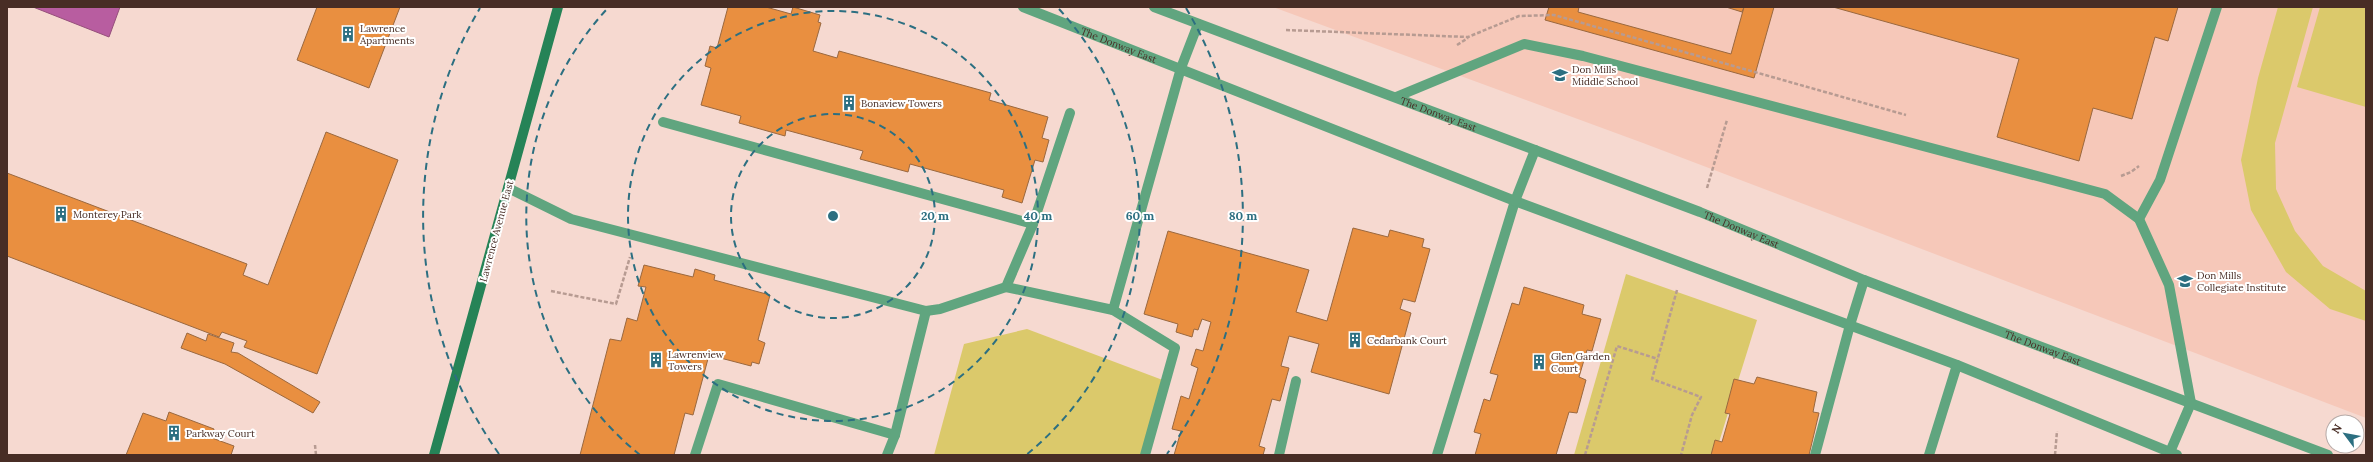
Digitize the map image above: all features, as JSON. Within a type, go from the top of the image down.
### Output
[{"type":"main road","name":"Lawrence Avenue East","points":[[434,455],[558,7]]},
{"type":"street","name":"The Donway East","points":[[1023,7],[1181,68],[1515,201],[1957,365],[2172,454]]},
{"type":"street","name":"The Donway East","points":[[1154,7],[1700,212],[1864,280],[2191,402],[2328,455]]},
{"type":"street","points":[[2139,219],[2160,180],[2217,7]]},
{"type":"street","points":[[1113,310],[1181,68],[1198,24]]},
{"type":"street","points":[[1396,97],[1524,44],[1583,56],[2105,194],[2139,219],[2169,284],[2191,402],[2172,454]]},
{"type":"street","points":[[1006,287],[1033,224],[1070,113]]},
{"type":"street","points":[[663,122],[1033,224]]},
{"type":"street","points":[[1437,455],[1515,201],[1535,150]]},
{"type":"street","points":[[508,188],[571,219],[926,311],[940,309],[1006,287],[1113,310],[1175,348],[1144,455]]},
{"type":"street","points":[[1815,455],[1850,325],[1864,280]]},
{"type":"street","points":[[887,455],[895,435],[926,311]]},
{"type":"street","points":[[1929,455],[1957,365]]},
{"type":"street","points":[[1279,455],[1296,381]]},
{"type":"street","points":[[694,455],[718,384],[895,435]]},
{"type":"path","points":[[1279,30],[1468,37],[1518,16],[1554,15],[1908,116]]},
{"type":"path","points":[[1707,188],[1727,120]]},
{"type":"path","points":[[2116,175],[2131,172],[2142,162]]},
{"type":"path","points":[[551,291],[616,304],[636,237]]},
{"type":"path","points":[[1677,290],[1652,379],[1700,396],[1692,415],[1681,455]]},
{"type":"path","points":[[1585,455],[1617,346],[1658,359]]},
{"type":"path","points":[[315,445],[316,455]]},
{"type":"shaded area","points":[[33,7],[120,7],[109,37]]},
{"type":"shaded area","name":"Don Mills Collegiate Institute","points":[[1273,7],[2366,7],[2366,418],[2365,414],[2355,414],[1643,143]]},
{"type":"shaded area","points":[[2278,7],[2313,7],[2275,143],[2276,189],[2295,231],[2323,266],[2366,291],[2366,321],[2330,309],[2286,272],[2251,210],[2241,160],[2258,78]]},
{"type":"shaded area","points":[[2320,7],[2366,7],[2366,107],[2297,87]]},
{"type":"shaded area","points":[[1626,274],[1757,320],[1715,455],[1574,455]]},
{"type":"shaded area","points":[[1027,329],[1168,382],[1142,455],[934,455],[964,344]]},
{"type":"building","name":"Lawrence Apartments","points":[[317,7],[400,7],[369,88],[297,60]]},
{"type":"building","name":"Bonaview Towers","points":[[728,7],[766,7],[791,14],[793,7],[820,15],[818,22],[821,23],[813,51],[837,58],[839,51],[991,93],[989,100],[1048,117],[1042,138],[1049,140],[1043,162],[1035,160],[1022,203],[1002,197],[1004,190],[910,164],[908,172],[860,159],[863,151],[786,130],[785,136],[739,123],[741,116],[701,105],[711,68],[705,66],[710,46],[717,48]]},
{"type":"building","points":[[1549,7],[1579,7],[1578,12],[1731,54],[1744,7],[1774,7],[1754,78],[1545,20]]},
{"type":"building","points":[[1726,7],[1744,7],[1742,12]]},
{"type":"building","points":[[1833,7],[2178,7],[2168,41],[2155,37],[2132,119],[2093,108],[2079,161],[1997,137],[2019,59]]},
{"type":"building","name":"Monterey Park","points":[[326,132],[398,160],[317,374],[244,347],[247,341],[222,332],[219,337],[7,256],[7,173],[247,264],[243,275],[268,285]]},
{"type":"building","name":"Cedarbank Court","points":[[1353,228],[1388,237],[1390,230],[1424,239],[1422,247],[1430,249],[1415,302],[1403,299],[1400,309],[1411,313],[1389,394],[1311,372],[1319,344],[1289,336],[1281,366],[1289,368],[1280,401],[1272,399],[1259,446],[1265,448],[1263,455],[1174,455],[1181,431],[1172,429],[1181,396],[1189,399],[1198,368],[1191,365],[1196,349],[1203,351],[1211,322],[1202,319],[1198,330],[1194,329],[1192,337],[1176,332],[1178,324],[1144,314],[1168,231],[1309,270],[1296,312],[1327,321]]},
{"type":"building","name":"Lawrenview Towers","points":[[644,265],[693,277],[695,269],[715,275],[714,280],[770,295],[758,340],[765,343],[759,364],[752,362],[751,366],[709,355],[693,415],[685,413],[674,455],[580,455],[610,339],[621,341],[627,318],[637,321],[646,287],[638,286]]},
{"type":"building","name":"Glen Garden Court","points":[[1524,287],[1584,305],[1582,314],[1601,319],[1592,351],[1587,350],[1579,377],[1586,380],[1577,413],[1569,412],[1556,455],[1475,455],[1481,434],[1474,432],[1484,399],[1490,401],[1498,375],[1490,373],[1512,303],[1519,305]]},
{"type":"building","points":[[187,333],[206,341],[208,334],[234,343],[231,352],[238,353],[320,402],[313,413],[225,364],[181,348]]},
{"type":"building","points":[[1757,377],[1817,392],[1813,412],[1819,413],[1809,455],[1711,455],[1715,440],[1722,442],[1730,414],[1725,413],[1734,379],[1754,384]]},
{"type":"building","name":"Parkway Court","points":[[169,412],[214,429],[212,438],[234,446],[231,455],[126,455],[143,413],[166,421]]},
{"type":"place","name":"Lawrence Apartments","points":[[348,34]]},
{"type":"place","name":"Don Mills Middle School","points":[[1560,75]]},
{"type":"place","name":"Bonaview Towers","points":[[849,103]]},
{"type":"place","name":"Monterey Park","points":[[61,214]]},
{"type":"place","name":"Don Mills Collegiate Institute","points":[[2185,281]]},
{"type":"place","name":"Cedarbank Court","points":[[1355,340]]},
{"type":"place","name":"Lawrenview Towers","points":[[656,360]]},
{"type":"place","name":"Glen Garden Court","points":[[1539,362]]},
{"type":"place","name":"Parkway Court","points":[[174,433]]}]
